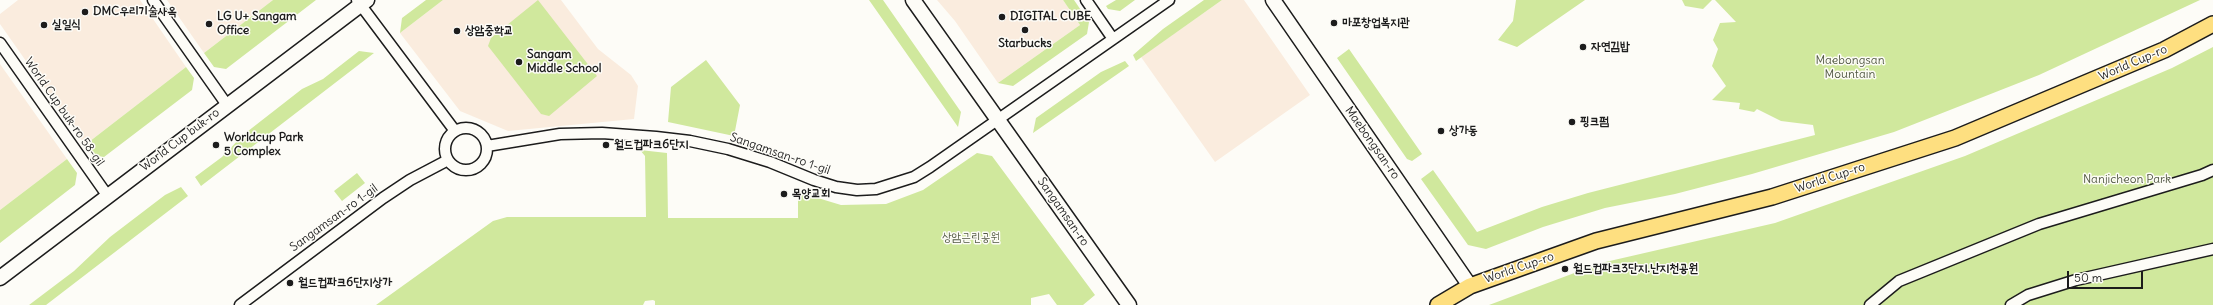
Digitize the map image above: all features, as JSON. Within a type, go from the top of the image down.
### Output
[{"type":"main road","name":"Sangamsan-ro","points":[[913,0],[1129,305]]},
{"type":"main road","name":"Maebongsan-ro","points":[[1273,0],[1470,286]]},
{"type":"main road","name":"World Cup buk-ro","points":[[0,278],[362,2]]},
{"type":"main road","name":"World Cup-ro","points":[[1438,305],[1470,286],[1596,241],[1772,197],[1955,138],[2164,50],[2213,24]]},
{"type":"street","points":[[153,0],[227,105]]},
{"type":"street","points":[[1086,0],[1112,39]]},
{"type":"street","points":[[998,119],[1169,0]]},
{"type":"street","name":"World Cup buk-ro","points":[[362,2],[455,131]]},
{"type":"street","name":"World Cup buk-ro 58-gil","points":[[0,44],[107,195]]},
{"type":"street","name":"Sangamsan-ro 1-gil","points":[[487,146],[560,134],[602,133],[656,137],[690,141],[728,149],[770,162],[814,180],[836,187],[857,190],[876,189],[914,177],[998,119]]},
{"type":"street","points":[[461,128],[475,130],[481,133],[487,146],[484,160],[473,169],[459,169],[448,160],[446,144],[455,131],[461,128]]},
{"type":"street","name":"Sangamsan-ro 1-gil","points":[[240,305],[383,198],[410,180],[448,160]]},
{"type":"street","points":[[1870,305],[1899,281],[2039,224],[2202,175],[2213,170]]},
{"type":"street","points":[[2011,305],[2028,295],[2076,280],[2213,249]]},
{"type":"shaded area","points":[[18,0],[140,0],[186,67],[85,145],[0,24],[0,14]]},
{"type":"shaded area","points":[[167,0],[273,0],[204,53]]},
{"type":"shaded area","name":"Sangam Middle School","points":[[443,0],[561,0],[598,49],[631,75],[638,86],[634,119],[508,131],[460,111],[400,33]]},
{"type":"shaded area","points":[[937,0],[1063,0],[1080,25],[998,83],[955,21]]},
{"type":"shaded area","points":[[1222,0],[1244,0],[1310,95],[1215,162],[1141,57]]},
{"type":"shaded area","points":[[0,64],[67,159],[0,210]]},
{"type":"green space","points":[[273,0],[316,0],[226,69],[214,67],[204,53]]},
{"type":"green space","points":[[426,0],[443,0],[400,33],[402,18]]},
{"type":"green space","points":[[538,0],[597,76],[549,116],[541,114],[488,46],[491,38]]},
{"type":"green space","points":[[869,0],[883,0],[961,112],[958,127]]},
{"type":"green space","points":[[1063,0],[1074,0],[1089,22],[1087,34],[1013,86],[998,83],[1080,25]]},
{"type":"green space","points":[[1116,0],[1135,0],[1120,11],[1108,9],[1106,6]]},
{"type":"green space","points":[[1204,0],[1222,0],[1136,61],[1133,55],[1163,29]]},
{"type":"green space","points":[[1516,0],[1585,0],[1517,47],[1498,40],[1513,21]]},
{"type":"green space","points":[[1682,0],[1712,0],[1703,9],[1685,6]]},
{"type":"green space","name":"Maebongsan Mountain","points":[[1715,0],[2200,0],[2039,75],[1894,132],[1752,174],[1675,194],[1605,208],[1543,227],[1486,249],[1468,245],[1421,179],[1433,170],[1477,232],[1542,207],[1588,193],[1815,135],[1813,125],[1781,121],[1757,109],[1754,112],[1739,109],[1740,103],[1712,100],[1726,86],[1712,66],[1718,49],[1713,40],[1720,23],[1736,22]]},
{"type":"green space","name":"Nanjicheon Park","points":[[2213,47],[2213,305],[1489,305],[1601,263],[1775,223],[1965,156],[2172,68]]},
{"type":"green space","points":[[1349,49],[1422,154],[1412,161],[1407,159],[1337,58]]},
{"type":"green space","points":[[359,51],[374,53],[201,186],[195,177],[222,157],[243,135],[302,89],[323,79]]},
{"type":"green space","points":[[706,60],[740,105],[734,136],[668,122],[671,87]]},
{"type":"green space","points":[[1125,61],[1129,66],[1033,133],[1036,118],[1101,72]]},
{"type":"green space","points":[[186,67],[194,78],[192,90],[104,157],[92,155],[85,145]]},
{"type":"green space","name":"상암근린공원","points":[[640,150],[667,153],[668,218],[798,218],[798,192],[841,205],[886,204],[923,190],[977,153],[992,156],[1095,295],[1083,305],[1057,305],[1049,294],[1031,298],[1031,305],[655,305],[655,301],[653,300],[645,301],[643,305],[376,305],[493,221],[507,217],[646,217],[645,156]]},
{"type":"green space","points":[[67,159],[77,173],[75,185],[0,243],[0,210]]},
{"type":"green space","points":[[357,173],[365,183],[342,201],[334,191]]},
{"type":"green space","points":[[181,187],[188,196],[46,305],[29,305],[74,271],[110,237],[165,195]]},
{"type":"place","name":"DMC우리기술사옥","points":[[85,12]]},
{"type":"place","name":"DIGITAL CUBE","points":[[1002,17]]},
{"type":"place","name":"마포창업복지관","points":[[1334,23]]},
{"type":"place","name":"LG U+ Sangam Office","points":[[209,24]]},
{"type":"place","name":"실일식","points":[[44,25]]},
{"type":"place","name":"Starbucks","points":[[1025,30]]},
{"type":"place","name":"상암중학교","points":[[457,31]]},
{"type":"place","name":"자연김밥","points":[[1583,47]]},
{"type":"place","name":"Sangam Middle School","points":[[519,62]]},
{"type":"place","name":"핑크펌","points":[[1572,122]]},
{"type":"place","name":"상가동","points":[[1441,131]]},
{"type":"place","name":"Worldcup Park 5 Complex","points":[[216,145]]},
{"type":"place","name":"월드컵파크6단지","points":[[606,145]]},
{"type":"place","name":"목양교회","points":[[784,194]]},
{"type":"place","name":"월드컵파크3단지.난지천공원","points":[[1565,269]]},
{"type":"place","name":"월드컵파크6단지상가","points":[[290,283]]}]
